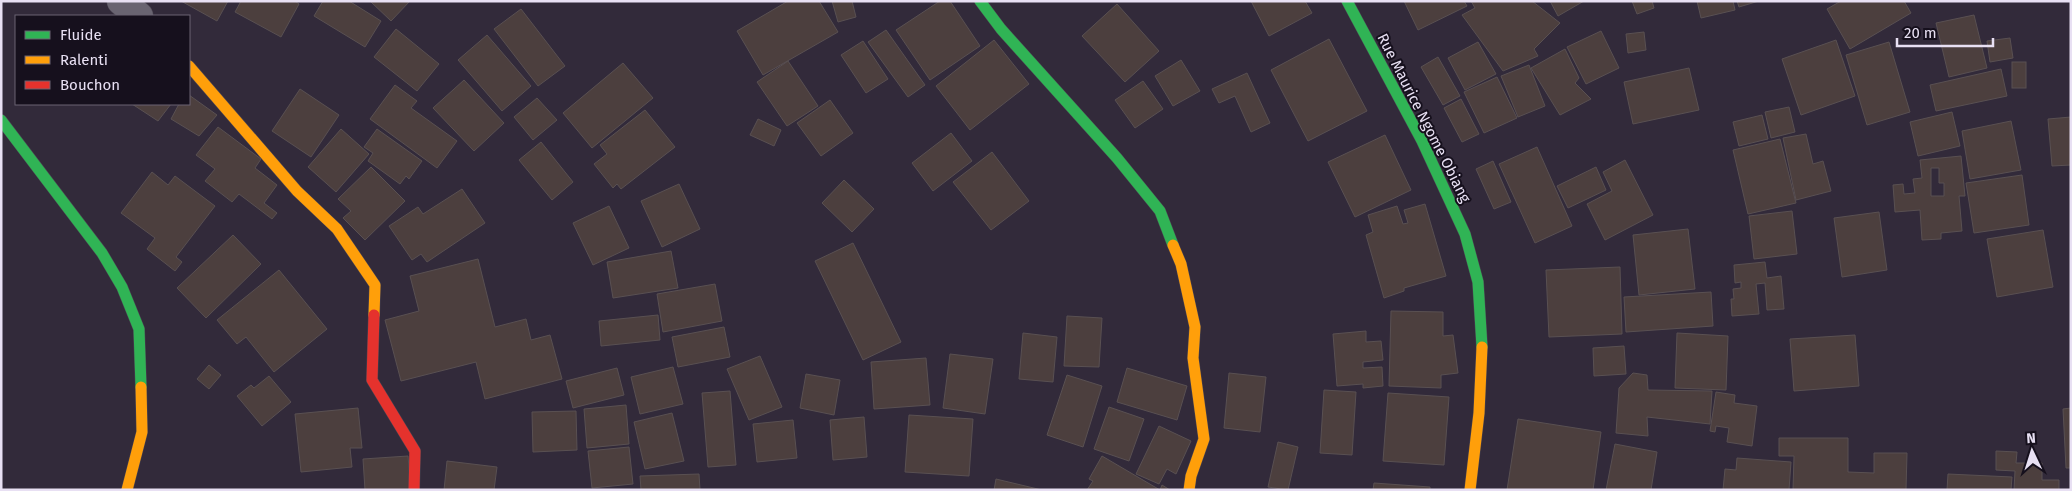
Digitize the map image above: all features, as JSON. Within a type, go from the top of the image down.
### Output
[{"type":"street","points":[[121,1],[138,15]]},
{"type":"street","points":[[980,1],[1001,29],[1117,158],[1160,211],[1181,264],[1195,327],[1193,358],[1204,439],[1191,476],[1189,490]]},
{"type":"street","name":"Rue Maurice Ngome Obiang","points":[[1347,1],[1430,157],[1459,219],[1478,281],[1481,348],[1480,388],[1470,490]]},
{"type":"street","points":[[190,67],[298,191],[337,230],[375,285],[372,380],[415,451],[414,490]]},
{"type":"street","points":[[1,120],[102,253],[122,288],[139,329],[142,432],[127,490]]},
{"type":"building","points":[[181,1],[228,1],[217,21]]},
{"type":"building","points":[[241,1],[295,1],[299,4],[281,37],[235,12]]},
{"type":"building","points":[[323,1],[349,1],[381,21],[365,47],[314,16]]},
{"type":"building","points":[[370,1],[410,1],[391,21]]},
{"type":"building","points":[[788,1],[819,1],[838,32],[763,75],[737,31]]},
{"type":"building","points":[[832,1],[852,1],[856,17],[838,22]]},
{"type":"building","points":[[940,1],[950,1],[980,46],[930,80],[896,30]]},
{"type":"building","points":[[1251,1],[1305,1],[1312,13],[1269,36]]},
{"type":"building","points":[[1404,1],[1464,1],[1467,6],[1418,30]]},
{"type":"building","points":[[1471,1],[1532,1],[1560,23],[1534,49],[1538,56],[1503,71],[1462,15],[1475,8]]},
{"type":"building","points":[[1550,1],[1584,1],[1558,16]]},
{"type":"building","points":[[1632,1],[1652,1],[1654,8],[1637,14]]},
{"type":"building","points":[[1697,1],[1733,1],[1735,10],[1701,18]]},
{"type":"building","points":[[1737,1],[1759,1],[1739,7]]},
{"type":"building","points":[[1841,1],[1904,1],[1911,13],[1850,49],[1827,9]]},
{"type":"building","points":[[1117,4],[1159,51],[1125,82],[1082,36]]},
{"type":"building","points":[[521,9],[565,66],[538,86],[494,29]]},
{"type":"building","points":[[1974,15],[1987,68],[1949,77],[1936,23]]},
{"type":"building","points":[[396,29],[439,64],[417,91],[374,57]]},
{"type":"building","points":[[886,30],[925,85],[908,97],[868,42]]},
{"type":"building","points":[[1601,31],[1619,68],[1586,84],[1567,47]]},
{"type":"building","points":[[1644,32],[1646,50],[1628,53],[1626,34]]},
{"type":"building","points":[[487,35],[531,86],[502,111],[458,60]]},
{"type":"building","points":[[2010,38],[2013,58],[1990,62],[1987,41]]},
{"type":"building","points":[[1329,39],[1367,111],[1308,141],[1271,70]]},
{"type":"building","points":[[994,40],[1029,84],[970,130],[936,86]]},
{"type":"building","points":[[1836,40],[1855,96],[1801,115],[1782,59]]},
{"type":"building","points":[[863,41],[888,79],[866,93],[841,55]]},
{"type":"building","points":[[1478,42],[1496,74],[1465,90],[1448,58]]},
{"type":"building","points":[[1889,42],[1910,112],[1867,125],[1846,55]]},
{"type":"building","points":[[1565,49],[1579,78],[1575,83],[1591,99],[1560,115],[1531,68]]},
{"type":"building","points":[[1438,57],[1460,96],[1443,105],[1421,67]]},
{"type":"building","points":[[1181,60],[1200,91],[1173,106],[1155,76]]},
{"type":"building","points":[[788,61],[818,106],[787,126],[757,82]]},
{"type":"building","points":[[2012,62],[2026,62],[2026,88],[2012,88]]},
{"type":"building","points":[[623,63],[653,98],[592,148],[563,113]]},
{"type":"building","points":[[1529,65],[1545,106],[1518,117],[1501,76]]},
{"type":"building","points":[[1689,68],[1699,110],[1633,124],[1624,82]]},
{"type":"building","points":[[2001,69],[2007,96],[1936,111],[1930,85]]},
{"type":"building","points":[[1247,73],[1270,123],[1251,132],[1235,96],[1219,103],[1212,89]]},
{"type":"building","points":[[1497,77],[1517,118],[1484,133],[1464,92]]},
{"type":"building","points":[[464,80],[504,123],[474,151],[433,108]]},
{"type":"building","points":[[1143,81],[1163,109],[1135,128],[1115,100]]},
{"type":"building","points":[[395,85],[417,101],[411,108],[457,141],[437,168],[370,119]]},
{"type":"building","points":[[300,89],[339,115],[311,157],[272,131]]},
{"type":"building","points":[[190,96],[217,115],[199,136],[171,119],[178,105],[190,105]]},
{"type":"building","points":[[537,98],[557,120],[533,140],[514,117]]},
{"type":"building","points":[[1461,99],[1479,134],[1462,142],[1444,108]]},
{"type":"building","points":[[830,100],[853,133],[821,156],[797,123]]},
{"type":"building","points":[[134,105],[170,105],[158,121]]},
{"type":"building","points":[[1789,107],[1795,132],[1771,138],[1765,112]]},
{"type":"building","points":[[645,110],[675,147],[621,189],[617,184],[613,188],[594,164],[607,154],[600,145]]},
{"type":"building","points":[[1952,112],[1960,146],[1918,156],[1910,122]]},
{"type":"building","points":[[1762,115],[1768,139],[1739,146],[1733,122]]},
{"type":"building","points":[[2071,117],[2071,165],[2052,166],[2048,119]]},
{"type":"building","points":[[758,119],[781,130],[774,146],[750,135]]},
{"type":"building","points":[[2011,121],[2021,170],[1970,179],[1962,131]]},
{"type":"building","points":[[218,127],[261,159],[255,168],[277,185],[264,203],[277,213],[272,219],[239,194],[232,202],[205,181],[215,169],[196,155]]},
{"type":"building","points":[[341,129],[369,154],[336,192],[308,167]]},
{"type":"building","points":[[377,129],[422,161],[409,179],[406,176],[400,184],[368,161],[373,153],[364,147]]},
{"type":"building","points":[[951,133],[972,161],[933,191],[912,163]]},
{"type":"building","points":[[1806,134],[1813,164],[1823,161],[1831,191],[1796,200],[1783,138]]},
{"type":"building","points":[[1385,135],[1411,190],[1355,217],[1328,162]]},
{"type":"building","points":[[1780,139],[1796,203],[1748,214],[1733,150]]},
{"type":"building","points":[[541,142],[573,182],[552,200],[519,160]]},
{"type":"building","points":[[1537,147],[1572,226],[1535,243],[1499,164]]},
{"type":"building","points":[[992,152],[1029,201],[991,230],[953,182]]},
{"type":"building","points":[[1961,156],[1965,196],[1959,196],[1962,231],[1941,233],[1941,239],[1922,240],[1920,210],[1895,212],[1893,185],[1903,184],[1904,194],[1915,193],[1913,179],[1922,178],[1920,160]],"holes":[[[1931,168],[1939,168],[1939,183],[1944,183],[1944,196],[1931,196]]]},
{"type":"building","points":[[1625,160],[1653,215],[1605,240],[1587,204],[1612,191],[1603,172]]},
{"type":"building","points":[[1493,161],[1511,202],[1494,209],[1476,169]]},
{"type":"building","points":[[371,167],[405,201],[365,240],[343,218],[351,211],[338,199]]},
{"type":"building","points":[[1596,167],[1606,190],[1568,208],[1557,186]]},
{"type":"building","points":[[152,172],[168,185],[175,176],[215,206],[176,257],[182,262],[175,271],[147,249],[155,238],[121,213]]},
{"type":"building","points":[[2022,175],[2029,225],[1974,233],[1966,183]]},
{"type":"building","points":[[844,180],[874,209],[852,232],[822,203]]},
{"type":"building","points":[[679,184],[700,229],[662,247],[641,201]]},
{"type":"building","points":[[462,189],[485,223],[427,262],[421,254],[412,260],[389,226],[418,207],[423,214]]},
{"type":"building","points":[[1425,204],[1446,276],[1404,288],[1404,291],[1384,298],[1366,235],[1373,232],[1368,215],[1397,206],[1403,224],[1408,223],[1404,210]]},
{"type":"building","points":[[609,206],[629,248],[593,265],[573,223]]},
{"type":"building","points":[[1792,211],[1797,254],[1754,259],[1749,216]]},
{"type":"building","points":[[1879,212],[1887,270],[1842,277],[1834,218]]},
{"type":"building","points":[[1688,229],[1695,289],[1639,295],[1633,235]]},
{"type":"building","points":[[2043,230],[2053,287],[1997,297],[1987,239]]},
{"type":"building","points":[[233,235],[261,264],[206,318],[177,288]]},
{"type":"building","points":[[853,243],[901,342],[863,360],[815,261]]},
{"type":"building","points":[[671,251],[678,288],[613,298],[607,262]]},
{"type":"building","points":[[478,259],[495,327],[526,319],[531,340],[550,335],[562,379],[485,399],[476,362],[401,381],[385,320],[419,311],[410,276]]},
{"type":"building","points":[[1765,262],[1767,278],[1781,276],[1784,309],[1767,310],[1765,283],[1756,284],[1759,314],[1732,316],[1731,299],[1734,299],[1733,289],[1741,288],[1741,282],[1735,283],[1734,265]]},
{"type":"building","points":[[1620,267],[1622,334],[1549,337],[1546,270]]},
{"type":"building","points":[[279,270],[327,329],[274,372],[246,337],[237,344],[217,320]]},
{"type":"building","points":[[715,284],[722,321],[663,332],[657,294]]},
{"type":"building","points":[[1711,292],[1713,326],[1626,332],[1624,297]]},
{"type":"building","points":[[1391,311],[1443,312],[1443,336],[1453,335],[1458,373],[1441,375],[1441,388],[1389,386]]},
{"type":"building","points":[[658,315],[660,340],[601,346],[599,321]]},
{"type":"building","points":[[1067,316],[1102,318],[1099,367],[1064,366]]},
{"type":"building","points":[[724,327],[730,357],[678,367],[672,337]]},
{"type":"building","points":[[1366,331],[1366,342],[1381,341],[1383,360],[1363,362],[1363,368],[1382,367],[1383,386],[1363,388],[1363,384],[1337,386],[1333,334]]},
{"type":"building","points":[[1023,333],[1057,337],[1053,382],[1019,379]]},
{"type":"building","points":[[1677,333],[1728,336],[1726,390],[1675,388]]},
{"type":"building","points":[[1855,335],[1859,386],[1794,391],[1790,339]]},
{"type":"building","points":[[1624,346],[1626,374],[1594,376],[1593,348]]},
{"type":"building","points":[[950,354],[993,359],[985,414],[943,408]]},
{"type":"building","points":[[760,356],[782,407],[749,420],[727,369]]},
{"type":"building","points":[[926,358],[930,405],[874,409],[871,362]]},
{"type":"building","points":[[209,365],[221,375],[209,389],[197,379]]},
{"type":"building","points":[[673,367],[683,404],[640,414],[631,377]]},
{"type":"building","points":[[617,368],[624,395],[573,408],[566,381]]},
{"type":"building","points":[[1127,368],[1187,386],[1177,420],[1117,402]]},
{"type":"building","points":[[1229,373],[1266,377],[1260,432],[1224,428]]},
{"type":"building","points":[[1633,373],[1647,375],[1648,390],[1712,391],[1710,424],[1647,417],[1648,436],[1616,433],[1619,388]]},
{"type":"building","points":[[806,374],[840,380],[834,415],[800,408]]},
{"type":"building","points":[[1067,375],[1102,386],[1083,447],[1047,435]]},
{"type":"building","points":[[269,376],[291,402],[262,426],[237,396],[251,385],[254,388]]},
{"type":"building","points":[[1324,390],[1356,392],[1352,455],[1320,453]]},
{"type":"building","points":[[730,391],[736,465],[708,467],[702,393]]},
{"type":"building","points":[[1716,392],[1735,395],[1734,403],[1757,406],[1752,446],[1727,442],[1729,428],[1716,426],[1715,432],[1710,431]]},
{"type":"building","points":[[1388,393],[1449,397],[1444,465],[1383,461]]},
{"type":"building","points":[[626,405],[629,444],[587,448],[584,409]]},
{"type":"building","points":[[1109,407],[1144,419],[1129,461],[1094,449]]},
{"type":"building","points":[[358,408],[362,448],[350,448],[352,467],[301,472],[295,414]]},
{"type":"building","points":[[2071,408],[2071,468],[2066,468],[2063,409]]},
{"type":"building","points":[[576,411],[577,450],[533,452],[532,412]]},
{"type":"building","points":[[672,413],[684,461],[645,469],[634,422]]},
{"type":"building","points":[[909,415],[973,419],[969,476],[905,472]]},
{"type":"building","points":[[864,417],[867,457],[833,460],[830,420]]},
{"type":"building","points":[[1518,419],[1601,432],[1593,490],[1507,490]]},
{"type":"building","points":[[793,420],[797,458],[757,462],[753,424]]},
{"type":"building","points":[[1159,426],[1191,441],[1176,474],[1167,469],[1159,484],[1136,474]]},
{"type":"building","points":[[1779,438],[1848,438],[1848,472],[1874,473],[1874,453],[1907,453],[1906,490],[1793,490],[1794,456],[1779,456]]},
{"type":"building","points":[[1278,442],[1298,447],[1288,490],[1268,487]]},
{"type":"building","points":[[1615,444],[1657,452],[1651,490],[1606,490]]},
{"type":"building","points":[[629,447],[633,484],[592,488],[588,451]]},
{"type":"building","points":[[1996,451],[2017,452],[2016,463],[2042,463],[2042,480],[2059,480],[2059,490],[2014,490],[2015,471],[1996,470]]},
{"type":"building","points":[[408,456],[411,490],[365,490],[363,459]]},
{"type":"building","points":[[1102,456],[1160,490],[1087,490],[1093,481],[1089,479]]},
{"type":"building","points":[[1737,458],[1791,462],[1789,490],[1723,490],[1725,469],[1736,470]]},
{"type":"building","points":[[447,461],[497,467],[494,490],[444,490]]},
{"type":"building","points":[[699,474],[700,490],[641,490],[640,476]]},
{"type":"building","points":[[1948,474],[2012,477],[2011,490],[1947,490]]},
{"type":"building","points":[[996,479],[1042,490],[994,490]]},
{"type":"building","points":[[1374,483],[1430,487],[1430,490],[1373,490]]},
{"type":"building","points":[[1162,485],[1170,490],[1160,490]]},
{"type":"traffic: fast","points":[[980,1],[1001,29],[1117,158],[1160,211],[1173,245]]},
{"type":"traffic: fast","points":[[1347,1],[1422,141],[1465,234],[1478,282],[1482,347]]},
{"type":"traffic: fast","points":[[1,120],[102,253],[122,287],[139,329],[141,387]]},
{"type":"traffic: slow","points":[[190,67],[297,191],[337,229],[375,285],[374,315]]},
{"type":"traffic: slow","points":[[1173,245],[1181,264],[1195,327],[1193,358],[1204,439],[1191,476],[1189,490]]},
{"type":"traffic: slow","points":[[1470,490],[1479,413],[1482,347]]},
{"type":"traffic: slow","points":[[127,490],[142,432],[141,387]]},
{"type":"traffic: jam","points":[[374,315],[372,380],[415,451],[414,490]]}]
